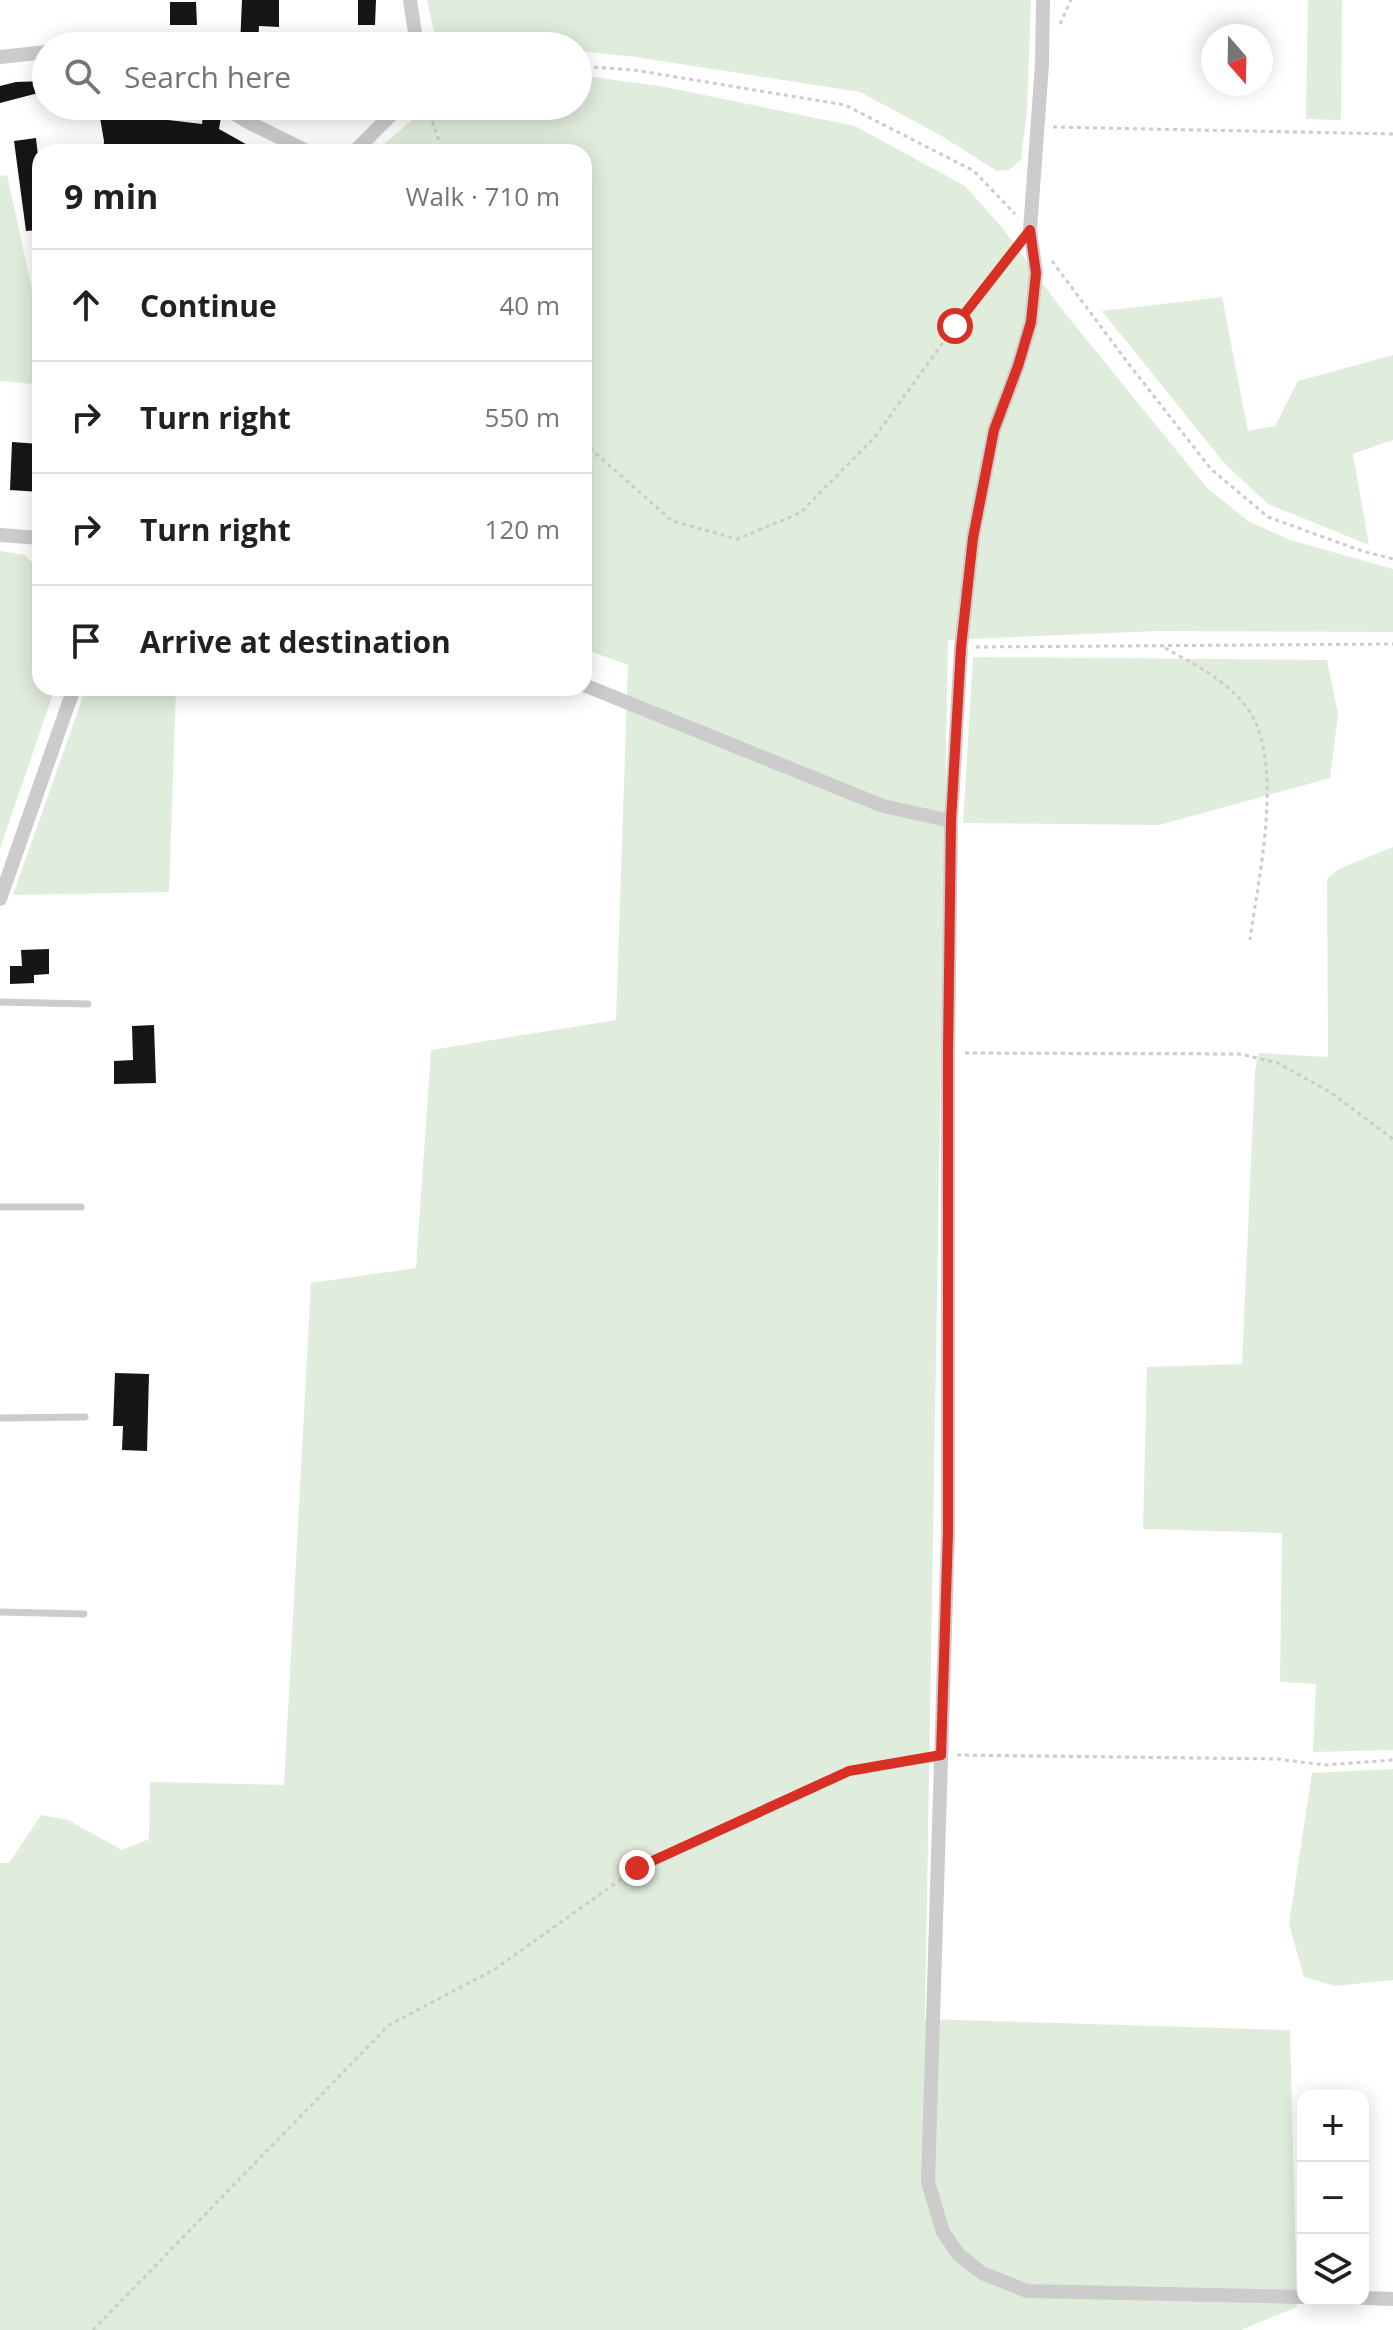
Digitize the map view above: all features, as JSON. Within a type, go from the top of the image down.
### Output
[{"type":"street","points":[[410,0],[415,32]]},
{"type":"street","points":[[1043,0],[1042,64],[1030,230],[1036,273],[1031,322],[994,430],[973,538],[961,647],[951,821],[948,1532],[928,2182],[943,2232],[959,2255],[982,2273],[1027,2291],[1297,2297]]},
{"type":"street","points":[[0,57],[32,54]]},
{"type":"street","points":[[245,120],[293,144]]},
{"type":"street","points":[[362,144],[386,120]]},
{"type":"street","points":[[0,535],[32,537]]},
{"type":"street","points":[[592,688],[883,806],[951,821]]},
{"type":"street","points":[[0,899],[71,696]]},
{"type":"street","points":[[1369,2298],[1393,2299]]},
{"type":"lane","points":[[0,1002],[88,1004]]},
{"type":"lane","points":[[0,1207],[81,1207]]},
{"type":"lane","points":[[0,1418],[85,1417]]},
{"type":"lane","points":[[0,1612],[84,1614]]},
{"type":"path","points":[[592,67],[634,70],[845,105],[974,171],[1030,230],[955,326],[874,438],[800,513],[737,539],[672,521],[592,450]]},
{"type":"path","points":[[432,120],[440,144]]},
{"type":"path","points":[[1038,127],[1393,134]]},
{"type":"path","points":[[1048,254],[1211,469],[1268,517],[1393,559]]},
{"type":"path","points":[[961,647],[1393,644]]},
{"type":"path","points":[[1162,646],[1218,679],[1246,706],[1259,732],[1267,762],[1266,818],[1250,940]]},
{"type":"path","points":[[948,1053],[1240,1054],[1278,1063],[1330,1092],[1393,1139]]},
{"type":"path","points":[[93,2330],[389,2025],[495,1969],[637,1868],[849,1771],[941,1755],[1278,1759],[1324,1765],[1393,1760]]},
{"type":"green space","points":[[427,0],[1031,0],[1027,111],[1021,160],[1009,170],[997,171],[940,135],[860,92],[592,52],[592,32],[434,32]]},
{"type":"green space","points":[[1308,0],[1342,0],[1341,120],[1306,119]]},
{"type":"green space","points":[[592,77],[660,86],[855,126],[965,186],[1001,226],[1060,307],[1207,488],[1248,521],[1290,540],[1393,569],[1393,632],[1158,631],[948,640],[925,2019],[1290,2030],[1297,2307],[1241,2330],[0,2330],[0,1863],[9,1863],[41,1815],[68,1820],[122,1850],[149,1839],[150,1782],[284,1785],[311,1283],[416,1268],[431,1050],[616,1020],[628,665],[592,652],[592,144],[384,144],[412,120],[592,120]]},
{"type":"green space","points":[[7,175],[32,289],[32,384],[0,381],[0,176]]},
{"type":"green space","points":[[1222,297],[1248,431],[1275,426],[1298,381],[1393,355],[1393,440],[1353,454],[1369,545],[1268,504],[1225,464],[1102,311]]},
{"type":"green space","points":[[0,551],[25,555],[32,562],[32,696],[52,696],[0,849]]},
{"type":"green space","points":[[973,657],[1327,660],[1338,714],[1330,778],[1159,825],[963,823]]},
{"type":"green space","points":[[83,696],[176,696],[169,892],[13,895]]},
{"type":"green space","points":[[1393,847],[1393,1750],[1313,1752],[1316,1684],[1280,1682],[1282,1533],[1143,1529],[1147,1367],[1242,1364],[1258,1053],[1328,1057],[1327,879],[1339,869]]},
{"type":"green space","points":[[1393,1769],[1393,1980],[1335,1986],[1304,1977],[1289,1924],[1312,1773]]},
{"type":"building","points":[[242,0],[279,0],[279,27],[259,26],[259,32],[241,32]]},
{"type":"building","points":[[358,0],[376,0],[375,25],[358,25]]},
{"type":"building","points":[[170,2],[196,2],[197,25],[170,25]]},
{"type":"building","points":[[32,81],[32,95],[0,103],[0,86]]},
{"type":"building","points":[[100,120],[168,120],[202,124],[202,120],[220,120],[219,129],[246,144],[104,144]]},
{"type":"building","points":[[36,138],[37,144],[32,144],[32,231],[26,231],[14,141]]},
{"type":"building","points":[[12,442],[32,443],[32,491],[10,490]]},
{"type":"building","points":[[49,949],[49,974],[34,975],[34,983],[10,984],[10,966],[22,966],[21,950]]},
{"type":"building","points":[[154,1025],[156,1083],[114,1084],[114,1061],[133,1060],[132,1026]]},
{"type":"building","points":[[115,1373],[149,1374],[147,1451],[122,1450],[123,1426],[113,1426]]},
{"type":"route","points":[[637,1868],[849,1771],[941,1755],[948,1532],[951,821],[961,647],[973,538],[994,430],[1031,322],[1036,273],[1030,230],[955,326]]}]
